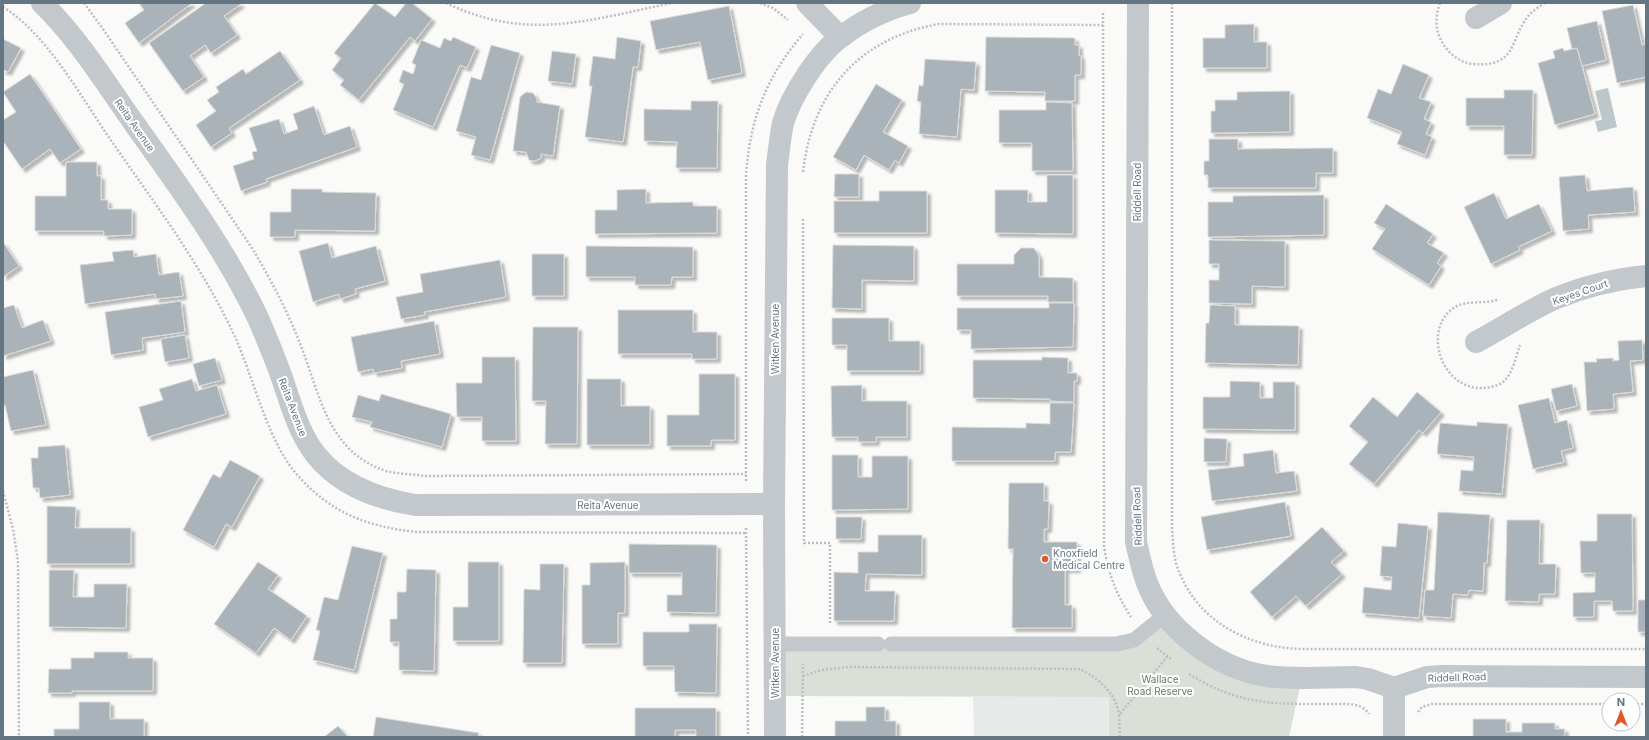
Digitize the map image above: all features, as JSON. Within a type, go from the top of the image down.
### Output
[{"type":"street","name":"Reita Avenue","points":[[42,3],[75,39],[223,253],[258,318],[280,370],[300,428],[316,455],[328,468],[342,479],[375,496],[394,502],[415,504],[774,504]]},
{"type":"street","points":[[807,3],[840,37]]},
{"type":"street","name":"Witken Avenue","points":[[775,737],[774,504],[777,166],[784,122],[799,89],[818,60],[840,37],[881,14],[910,3]]},
{"type":"street","name":"Riddell Road","points":[[1138,3],[1136,542],[1147,584],[1166,615],[1198,647],[1228,664],[1247,671],[1268,676],[1356,677],[1368,679],[1394,688],[1427,677],[1442,676],[1646,677]]},
{"type":"street","points":[[1476,18],[1501,3]]},
{"type":"street","name":"Keyes Court","points":[[1476,342],[1560,297],[1594,286],[1646,276]]},
{"type":"street","points":[[1394,688],[1394,737]]},
{"type":"lane","points":[[775,644],[1116,644],[1134,640],[1166,615]]},
{"type":"path","points":[[84,3],[103,28],[252,248],[272,281],[300,344],[326,417],[336,433],[351,450],[386,471],[425,476],[746,474]]},
{"type":"path","points":[[446,3],[480,18],[500,22],[550,26],[672,3]]},
{"type":"path","points":[[760,3],[773,8],[792,23]]},
{"type":"path","points":[[1172,3],[1172,527],[1178,569],[1199,605],[1215,621],[1234,633],[1255,642],[1280,647],[1313,649],[1646,649]]},
{"type":"path","points":[[3,7],[15,14],[47,48],[200,270],[236,340],[274,436],[285,457],[299,477],[316,494],[336,509],[365,523],[388,529],[417,532],[746,533]]},
{"type":"path","points":[[1103,13],[1104,546],[1110,577],[1122,603],[1132,619]]},
{"type":"path","points":[[803,174],[805,150],[811,130],[819,110],[829,92],[858,58],[880,45],[916,28],[939,24],[1103,25]]},
{"type":"path","points":[[798,28],[804,33]]},
{"type":"path","points":[[803,214],[804,542],[830,543],[830,630]]},
{"type":"path","points":[[3,491],[13,529],[18,561],[19,737]]},
{"type":"path","points":[[746,524],[748,737]]},
{"type":"path","points":[[1155,646],[1171,659]]},
{"type":"path","points":[[1119,715],[1167,657]]},
{"type":"path","points":[[802,737],[803,658]]},
{"type":"path","points":[[803,676],[821,670],[849,667],[1075,669],[1089,674],[1104,686],[1116,702],[1119,715],[1120,737]]},
{"type":"path","points":[[1417,718],[1422,707],[1432,704],[1601,704]]},
{"type":"shaded area","points":[[1608,88],[1617,127],[1598,132],[1595,121],[1602,120],[1595,91]]},
{"type":"shaded area","points":[[973,697],[1109,697],[1109,737],[974,737]]},
{"type":"green space","name":"Wallace Road Reserve","points":[[1165,615],[1198,647],[1302,677],[1289,737],[1109,737],[1109,697],[775,696],[775,644],[1116,644]]},
{"type":"building","points":[[139,3],[192,3],[139,43],[125,23],[144,10]]},
{"type":"building","points":[[206,3],[241,4],[224,16],[237,35],[211,53],[205,45],[190,56],[204,77],[183,91],[149,43]]},
{"type":"building","points":[[375,3],[395,17],[406,3],[412,3],[432,19],[415,41],[410,37],[359,100],[340,85],[344,80],[332,70],[341,58],[334,53]]},
{"type":"building","points":[[1633,5],[1642,45],[1646,44],[1646,77],[1617,83],[1602,11]]},
{"type":"building","points":[[729,6],[742,73],[708,80],[700,42],[656,50],[650,21]]},
{"type":"building","points":[[1597,21],[1606,60],[1582,66],[1577,48],[1572,49],[1567,28]]},
{"type":"building","points":[[1254,24],[1254,42],[1267,42],[1267,68],[1203,68],[1203,38],[1225,38],[1225,25]]},
{"type":"building","points":[[453,37],[476,47],[467,68],[460,65],[433,127],[393,110],[404,84],[399,82],[403,70],[413,74],[416,65],[412,63],[421,40],[440,48],[444,38],[451,41]]},
{"type":"building","points":[[617,37],[641,41],[638,67],[633,67],[623,142],[585,137],[592,86],[589,86],[593,56],[615,59]]},
{"type":"building","points":[[986,37],[1075,38],[1075,45],[1079,45],[1079,56],[1081,56],[1081,75],[1075,75],[1075,101],[1045,101],[1045,92],[985,91]]},
{"type":"building","points":[[3,39],[21,48],[8,72],[4,70],[3,72]]},
{"type":"building","points":[[491,45],[520,53],[490,160],[471,155],[476,137],[456,131],[471,77],[481,80]]},
{"type":"building","points":[[1563,48],[1564,51],[1577,48],[1595,114],[1555,125],[1538,63],[1555,58],[1553,51]]},
{"type":"building","points":[[280,51],[300,80],[229,128],[232,133],[211,147],[196,125],[216,111],[207,100],[219,92],[216,87],[243,69],[246,74]]},
{"type":"building","points":[[552,51],[576,54],[572,84],[548,81]]},
{"type":"building","points":[[925,59],[976,62],[974,90],[961,89],[957,137],[919,134],[921,102],[917,101],[919,85],[923,86]]},
{"type":"building","points":[[1403,64],[1429,75],[1419,98],[1431,102],[1424,119],[1431,122],[1426,134],[1432,137],[1425,155],[1397,144],[1402,132],[1367,118],[1378,89],[1391,94]]},
{"type":"building","points":[[30,74],[81,149],[60,163],[50,149],[22,169],[3,141],[3,120],[16,112],[3,92]]},
{"type":"building","points":[[876,84],[902,100],[883,132],[908,146],[899,163],[895,160],[889,170],[864,155],[856,170],[833,157]]},
{"type":"building","points":[[1504,90],[1533,90],[1532,155],[1504,155],[1504,126],[1466,126],[1466,98],[1504,98]]},
{"type":"building","points":[[1290,91],[1290,132],[1211,133],[1211,111],[1215,111],[1215,100],[1237,100],[1237,92]]},
{"type":"building","points":[[526,92],[533,93],[537,99],[537,102],[560,106],[553,156],[541,154],[541,158],[535,161],[529,160],[526,152],[513,151],[520,97]]},
{"type":"building","points":[[691,101],[718,101],[717,168],[676,168],[677,142],[644,141],[644,109],[691,110]]},
{"type":"building","points":[[1046,102],[1072,103],[1073,171],[1032,171],[1032,143],[999,143],[999,110],[1046,110]]},
{"type":"building","points":[[314,106],[324,135],[350,126],[357,147],[266,179],[267,182],[241,191],[233,166],[254,159],[252,152],[257,151],[249,128],[279,119],[284,134],[298,129],[293,114]]},
{"type":"building","points":[[1209,139],[1238,139],[1238,149],[1333,148],[1333,173],[1316,173],[1316,188],[1208,188],[1208,175],[1204,175],[1204,161],[1209,161]]},
{"type":"building","points":[[66,162],[97,162],[97,176],[101,176],[101,200],[108,200],[108,209],[132,209],[132,235],[104,236],[104,231],[35,231],[35,196],[66,196]]},
{"type":"building","points":[[835,174],[859,174],[859,197],[834,197]]},
{"type":"building","points":[[1047,175],[1073,175],[1073,234],[995,233],[995,190],[1028,190],[1028,202],[1047,202]]},
{"type":"building","points":[[1585,175],[1587,191],[1633,187],[1635,212],[1588,215],[1589,229],[1563,231],[1559,177]]},
{"type":"building","points":[[291,189],[322,189],[322,192],[376,193],[375,231],[295,230],[295,237],[270,237],[270,212],[291,212]]},
{"type":"building","points":[[646,189],[646,203],[693,202],[693,206],[717,206],[717,233],[595,234],[595,210],[617,210],[617,190]]},
{"type":"building","points":[[879,191],[927,191],[927,233],[834,233],[834,201],[879,201]]},
{"type":"building","points":[[1494,193],[1506,219],[1539,204],[1552,231],[1518,247],[1520,250],[1491,264],[1464,207]]},
{"type":"building","points":[[1324,195],[1324,235],[1208,237],[1208,202],[1233,202],[1233,196]]},
{"type":"building","points":[[1386,204],[1433,234],[1427,243],[1444,253],[1437,263],[1441,266],[1429,285],[1372,249],[1385,229],[1374,223]]},
{"type":"building","points":[[1209,240],[1285,241],[1285,287],[1252,286],[1252,304],[1209,303],[1209,280],[1219,280],[1219,264],[1209,264]]},
{"type":"building","points":[[3,242],[19,266],[3,277]]},
{"type":"building","points":[[328,243],[332,258],[376,246],[385,281],[355,289],[356,294],[340,299],[339,294],[313,302],[299,251]]},
{"type":"building","points":[[833,245],[914,246],[914,281],[862,280],[862,309],[832,308]]},
{"type":"building","points":[[586,246],[693,247],[693,277],[672,277],[671,285],[635,285],[635,277],[586,277]]},
{"type":"building","points":[[1021,248],[1034,248],[1039,256],[1039,277],[1073,278],[1073,302],[1048,302],[1048,296],[957,296],[957,264],[1014,264],[1014,255]]},
{"type":"building","points":[[133,250],[134,257],[156,254],[159,275],[179,272],[183,296],[156,299],[155,294],[85,304],[80,265],[114,261],[112,252]]},
{"type":"building","points":[[532,254],[564,254],[564,296],[532,296]]},
{"type":"building","points":[[500,260],[506,297],[424,312],[425,315],[401,319],[396,297],[423,292],[420,274]]},
{"type":"building","points":[[181,301],[185,332],[142,338],[143,350],[111,355],[105,312]]},
{"type":"building","points":[[1049,303],[1074,303],[1073,347],[971,349],[971,330],[957,330],[957,308],[1049,308]]},
{"type":"building","points":[[14,305],[22,328],[43,320],[51,341],[3,356],[3,308]]},
{"type":"building","points":[[1210,305],[1235,306],[1235,325],[1299,326],[1298,365],[1205,363],[1206,323],[1209,323]]},
{"type":"building","points":[[618,310],[693,310],[693,332],[717,332],[717,359],[692,359],[692,354],[618,354]]},
{"type":"building","points":[[832,318],[889,318],[889,341],[920,341],[920,371],[847,371],[847,345],[832,345]]},
{"type":"building","points":[[434,321],[440,354],[401,361],[402,368],[374,373],[373,369],[358,372],[351,337]]},
{"type":"building","points":[[533,327],[578,327],[577,444],[545,444],[546,401],[532,401]]},
{"type":"building","points":[[185,335],[189,358],[165,362],[161,339]]},
{"type":"building","points":[[1642,340],[1643,360],[1630,361],[1633,392],[1613,394],[1614,409],[1587,411],[1584,362],[1597,362],[1596,359],[1613,358],[1613,361],[1619,360],[1618,341]]},
{"type":"building","points":[[482,357],[515,357],[516,441],[482,441],[482,417],[457,417],[456,383],[482,383]]},
{"type":"building","points":[[1042,357],[1068,358],[1068,373],[1077,373],[1077,381],[1074,381],[1074,402],[1050,401],[1050,399],[973,398],[973,360],[1042,360]]},
{"type":"building","points":[[215,358],[222,380],[199,386],[193,364]]},
{"type":"building","points":[[33,370],[46,425],[11,431],[5,405],[3,406],[3,377]]},
{"type":"building","points":[[699,374],[735,374],[735,440],[711,440],[711,446],[667,446],[667,415],[699,415]]},
{"type":"building","points":[[192,379],[196,391],[217,385],[226,414],[148,437],[139,407],[163,400],[159,389]]},
{"type":"building","points":[[587,379],[621,379],[621,406],[650,406],[650,445],[587,445]]},
{"type":"building","points":[[1230,381],[1260,382],[1260,398],[1273,398],[1273,382],[1295,382],[1295,430],[1203,429],[1203,397],[1230,397]]},
{"type":"building","points":[[1572,384],[1577,406],[1556,411],[1551,389]]},
{"type":"building","points":[[862,385],[862,401],[907,401],[907,437],[876,437],[876,442],[858,442],[858,437],[832,437],[831,386]]},
{"type":"building","points":[[1417,392],[1441,412],[1423,433],[1419,430],[1374,484],[1349,464],[1368,442],[1349,426],[1373,397],[1397,417]]},
{"type":"building","points":[[381,394],[451,414],[442,447],[370,427],[372,422],[352,417],[358,395],[379,401]]},
{"type":"building","points":[[1549,398],[1555,423],[1567,420],[1573,448],[1561,451],[1564,462],[1533,469],[1518,405]]},
{"type":"building","points":[[1050,403],[1074,403],[1071,452],[1055,452],[1055,461],[952,461],[952,427],[1026,428],[1026,423],[1050,424]]},
{"type":"building","points":[[1477,422],[1508,424],[1502,494],[1459,491],[1461,470],[1473,471],[1474,457],[1437,454],[1440,423],[1477,426]]},
{"type":"building","points":[[1204,438],[1227,439],[1226,462],[1204,462]]},
{"type":"building","points":[[65,445],[70,495],[40,498],[39,488],[33,488],[31,458],[38,458],[38,447]]},
{"type":"building","points":[[1273,450],[1276,473],[1294,471],[1297,491],[1212,501],[1208,470],[1244,466],[1243,454]]},
{"type":"building","points":[[832,455],[858,455],[858,477],[872,477],[872,456],[908,456],[908,509],[832,510]]},
{"type":"building","points":[[230,460],[260,476],[232,527],[226,524],[214,547],[183,530],[213,474],[220,478]]},
{"type":"building","name":"Knoxfield Medical Centre","points":[[1009,483],[1044,483],[1044,501],[1049,501],[1048,529],[1044,529],[1044,542],[1077,542],[1077,569],[1065,569],[1065,605],[1072,605],[1072,628],[1012,628],[1013,549],[1008,549]]},
{"type":"building","points":[[1285,502],[1291,536],[1207,550],[1201,517]]},
{"type":"building","points":[[47,506],[76,507],[75,528],[131,528],[131,564],[47,564]]},
{"type":"building","points":[[1438,512],[1490,515],[1487,563],[1484,563],[1483,591],[1469,590],[1468,595],[1453,594],[1451,618],[1423,616],[1425,590],[1434,590]]},
{"type":"building","points":[[1597,514],[1632,514],[1633,611],[1613,611],[1612,601],[1594,601],[1594,617],[1573,617],[1573,593],[1595,592],[1595,573],[1581,573],[1580,541],[1597,541]]},
{"type":"building","points":[[836,517],[862,517],[861,539],[836,539]]},
{"type":"building","points":[[1507,520],[1540,520],[1539,564],[1556,564],[1555,594],[1539,594],[1539,602],[1505,601]]},
{"type":"building","points":[[1398,523],[1428,526],[1419,618],[1362,613],[1364,587],[1391,590],[1392,577],[1380,576],[1382,546],[1396,547]]},
{"type":"building","points":[[1322,527],[1344,551],[1331,562],[1342,574],[1306,606],[1296,596],[1272,617],[1250,592]]},
{"type":"building","points":[[878,535],[922,535],[922,575],[866,574],[865,591],[895,591],[894,621],[834,621],[834,572],[858,573],[858,552],[878,552]]},
{"type":"building","points":[[629,544],[717,545],[716,613],[667,612],[667,595],[682,595],[682,573],[629,573]]},
{"type":"building","points":[[352,546],[383,553],[354,670],[313,660],[320,631],[316,630],[324,597],[338,600]]},
{"type":"building","points":[[258,562],[278,575],[268,589],[307,616],[291,640],[274,628],[256,653],[214,624]]},
{"type":"building","points":[[468,562],[499,562],[499,641],[453,641],[453,607],[468,607]]},
{"type":"building","points":[[625,562],[625,613],[618,613],[618,644],[582,644],[582,585],[590,585],[590,563]]},
{"type":"building","points":[[540,564],[564,564],[562,663],[523,663],[524,589],[540,590]]},
{"type":"building","points":[[407,569],[436,570],[434,671],[399,670],[399,642],[390,642],[390,619],[397,619],[397,592],[406,592]]},
{"type":"building","points":[[49,570],[74,570],[73,597],[94,597],[94,584],[127,584],[126,628],[49,627]]},
{"type":"building","points":[[1638,600],[1646,600],[1646,632],[1638,632]]},
{"type":"building","points":[[689,624],[717,624],[716,693],[675,692],[674,666],[643,666],[643,632],[689,632]]},
{"type":"building","points":[[94,652],[128,652],[128,658],[153,658],[153,691],[72,691],[72,693],[48,693],[49,669],[71,669],[71,658],[94,658]]},
{"type":"building","points":[[79,702],[110,702],[110,719],[144,719],[144,737],[54,737],[54,729],[79,729]]},
{"type":"building","points":[[866,707],[885,707],[885,721],[896,721],[896,737],[835,737],[835,721],[866,721]]},
{"type":"building","points":[[635,708],[716,708],[716,737],[696,737],[696,730],[675,730],[675,737],[635,737]]},
{"type":"building","points":[[376,717],[479,733],[478,737],[373,737]]},
{"type":"building","points":[[1473,719],[1506,719],[1506,732],[1522,732],[1522,723],[1555,723],[1555,729],[1565,729],[1564,737],[1473,737]]},
{"type":"building","points":[[338,726],[348,737],[324,737]]},
{"type":"place","name":"Knoxfield Medical Centre","points":[[1045,559]]}]
